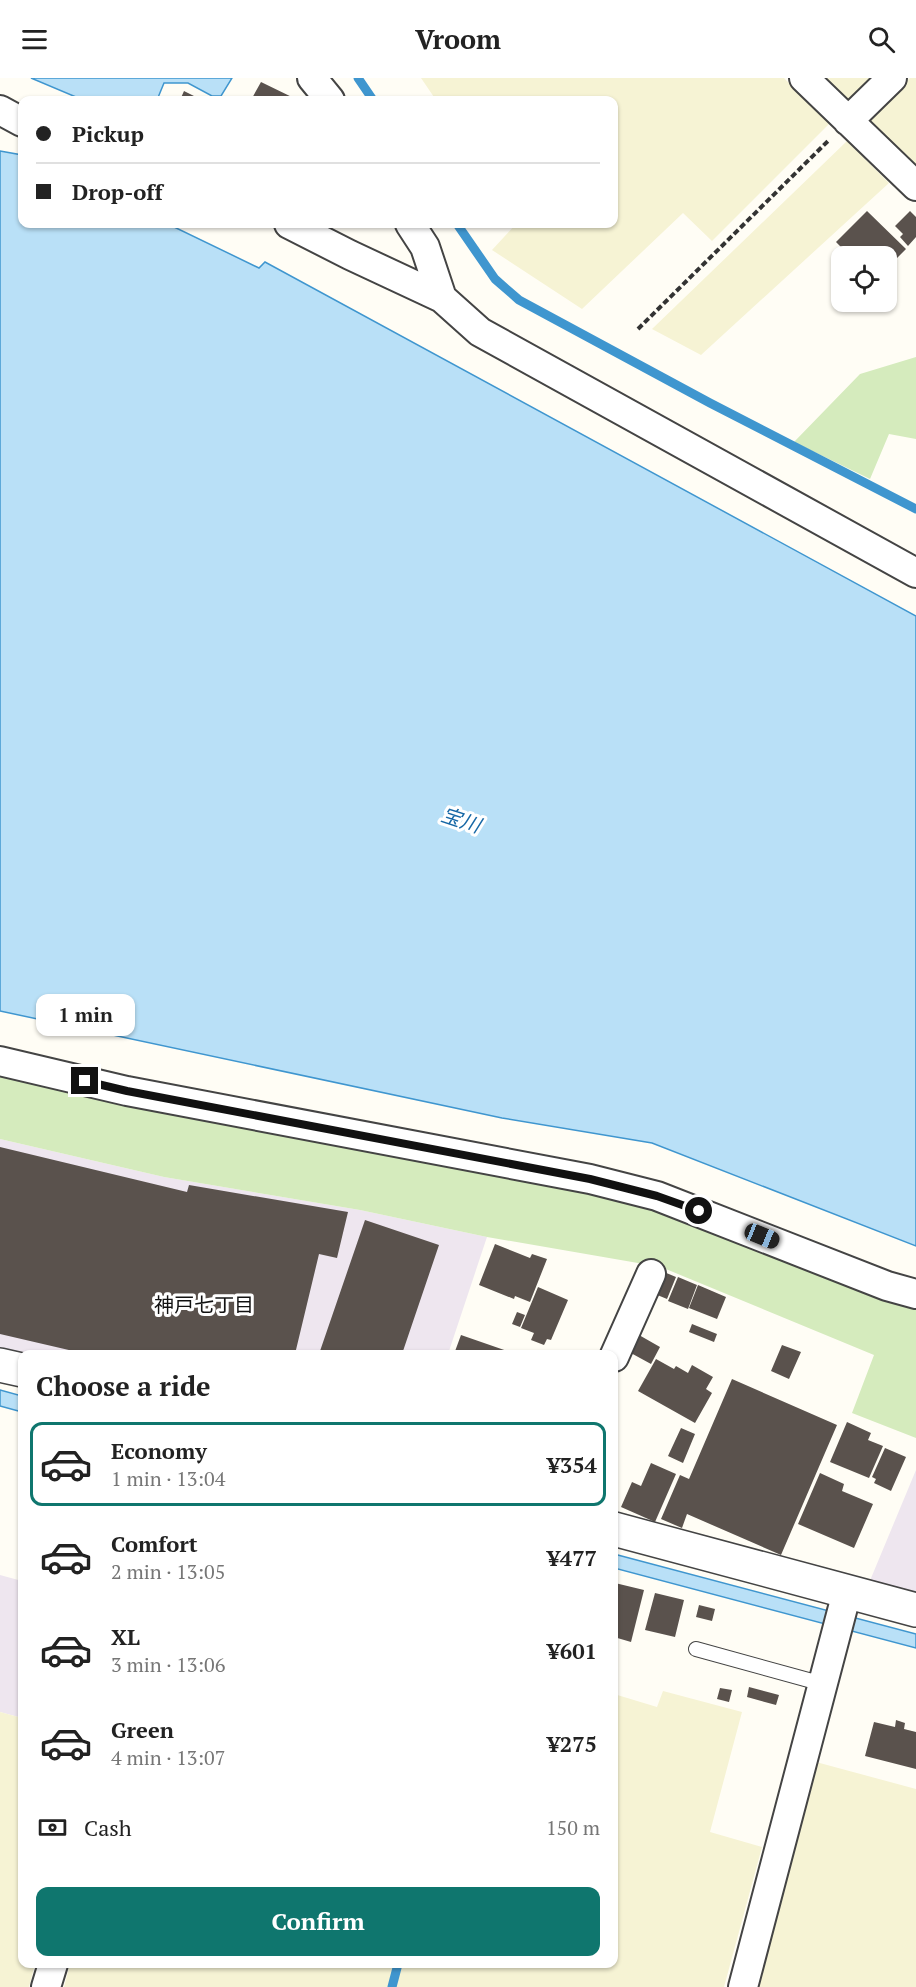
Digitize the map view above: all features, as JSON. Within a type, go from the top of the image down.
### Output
[{"type":"street","points":[[312,78],[327,96]]},
{"type":"street","points":[[804,78],[916,186]]},
{"type":"street","points":[[848,121],[892,78]]},
{"type":"street","points":[[0,110],[18,120]]},
{"type":"street","points":[[297,228],[442,298],[480,332],[916,573]]},
{"type":"street","points":[[413,228],[425,247],[442,298]]},
{"type":"street","points":[[0,1061],[127,1091],[590,1179],[657,1196],[887,1286],[916,1294]]},
{"type":"street","points":[[617,1350],[651,1274]]},
{"type":"street","points":[[0,1365],[18,1369]]},
{"type":"street","points":[[618,1530],[842,1611],[916,1610]]},
{"type":"street","points":[[743,1987],[842,1611]]},
{"type":"street","points":[[46,1987],[51,1968]]},
{"type":"lane","points":[[696,1649],[823,1684]]},
{"type":"path","points":[[638,329],[848,121]]},
{"type":"shaded area","points":[[421,78],[784,78],[829,124],[712,241],[683,213],[582,309],[492,250],[512,228],[618,228],[618,96],[433,96]]},
{"type":"shaded area","points":[[820,78],[882,78],[850,109]]},
{"type":"shaded area","points":[[910,78],[916,78],[916,174],[863,125]]},
{"type":"shaded area","points":[[847,141],[889,183],[701,355],[652,329]]},
{"type":"shaded area","points":[[0,1139],[164,1177],[360,1210],[487,1237],[449,1350],[18,1350],[18,1353],[0,1351]]},
{"type":"shaded area","points":[[916,1470],[916,1595],[869,1583]]},
{"type":"shaded area","points":[[0,1575],[18,1580],[18,1717],[0,1712]]},
{"type":"shaded area","points":[[663,1691],[742,1712],[710,1832],[762,1847],[724,1987],[64,1987],[69,1968],[618,1968],[618,1695],[657,1707]]},
{"type":"shaded area","points":[[0,1712],[18,1717],[18,1968],[34,1968],[29,1987],[0,1987]]},
{"type":"shaded area","points":[[816,1762],[916,1789],[916,1987],[757,1987]]},
{"type":"green space","points":[[916,357],[916,439],[889,434],[870,479],[794,442],[860,374]]},
{"type":"green space","points":[[0,1071],[651,1205],[916,1306],[916,1438],[852,1413],[874,1355],[661,1267],[487,1237],[360,1210],[164,1177],[0,1139]]},
{"type":"water","points":[[31,78],[232,78],[221,96],[212,96],[188,83],[164,83],[159,96],[74,96]]},
{"type":"water","name":"宝川","points":[[0,151],[18,154],[18,228],[176,228],[259,268],[265,262],[916,616],[916,1246],[652,1143],[502,1118],[0,1011]]},
{"type":"water","points":[[0,1390],[18,1395],[18,1411],[0,1406]]},
{"type":"water","points":[[618,1555],[916,1634],[916,1648],[618,1569]]},
{"type":"building","points":[[261,82],[290,96],[253,96]]},
{"type":"building","points":[[184,91],[194,96],[182,96]]},
{"type":"building","points":[[867,211],[906,249],[897,258],[897,246],[840,246],[836,242]]},
{"type":"building","points":[[910,211],[916,217],[916,237],[908,246],[900,237],[903,234],[895,226]]},
{"type":"building","points":[[0,1147],[187,1192],[189,1185],[348,1212],[337,1258],[319,1254],[296,1350],[69,1350],[0,1334]]},
{"type":"building","points":[[365,1220],[439,1245],[403,1350],[320,1350]]},
{"type":"building","points":[[495,1244],[530,1258],[532,1254],[547,1259],[530,1302],[515,1296],[514,1299],[479,1285]]},
{"type":"building","points":[[664,1272],[676,1277],[667,1299],[655,1294]]},
{"type":"building","points":[[678,1277],[697,1285],[688,1309],[668,1301]]},
{"type":"building","points":[[698,1285],[726,1297],[717,1319],[689,1308]]},
{"type":"building","points":[[538,1287],[568,1300],[551,1340],[547,1339],[544,1345],[531,1340],[534,1333],[521,1328]]},
{"type":"building","points":[[517,1312],[525,1315],[520,1327],[512,1324]]},
{"type":"building","points":[[692,1324],[717,1334],[714,1342],[689,1332]]},
{"type":"building","points":[[461,1335],[504,1350],[455,1350]]},
{"type":"building","points":[[639,1335],[660,1347],[651,1364],[629,1352]]},
{"type":"building","points":[[782,1345],[801,1352],[789,1379],[771,1371]]},
{"type":"building","points":[[656,1359],[674,1369],[676,1366],[688,1373],[692,1365],[713,1377],[706,1389],[712,1393],[695,1423],[638,1391]]},
{"type":"building","points":[[732,1379],[837,1425],[781,1555],[687,1514],[682,1528],[661,1519],[680,1475],[689,1479]]},
{"type":"building","points":[[847,1422],[871,1433],[868,1440],[883,1446],[869,1478],[830,1462]]},
{"type":"building","points":[[681,1428],[695,1434],[683,1463],[668,1456]]},
{"type":"building","points":[[885,1448],[906,1457],[891,1491],[874,1483],[876,1479],[872,1477]]},
{"type":"building","points":[[651,1463],[676,1474],[655,1522],[621,1507],[632,1482],[641,1486]]},
{"type":"building","points":[[820,1473],[844,1484],[842,1491],[873,1504],[854,1548],[798,1524]]},
{"type":"building","points":[[618,1584],[644,1590],[631,1642],[618,1638]]},
{"type":"building","points":[[655,1593],[684,1600],[675,1637],[645,1630]]},
{"type":"building","points":[[699,1605],[715,1609],[712,1621],[696,1617]]},
{"type":"building","points":[[749,1687],[779,1695],[776,1705],[747,1697]]},
{"type":"building","points":[[720,1688],[732,1690],[729,1702],[717,1699]]},
{"type":"building","points":[[896,1720],[905,1723],[904,1729],[916,1732],[916,1769],[865,1756],[874,1722],[895,1727]]},
{"type":"waterway","points":[[358,78],[370,96]]},
{"type":"waterway","points":[[460,228],[495,279],[519,300],[710,403],[916,509]]},
{"type":"waterway","points":[[392,1987],[397,1968]]},
{"type":"district","name":"神戸七丁目","points":[[204,1305]]},
{"type":"route","points":[[85,1081],[127,1091],[590,1179],[657,1196],[699,1211]]}]
